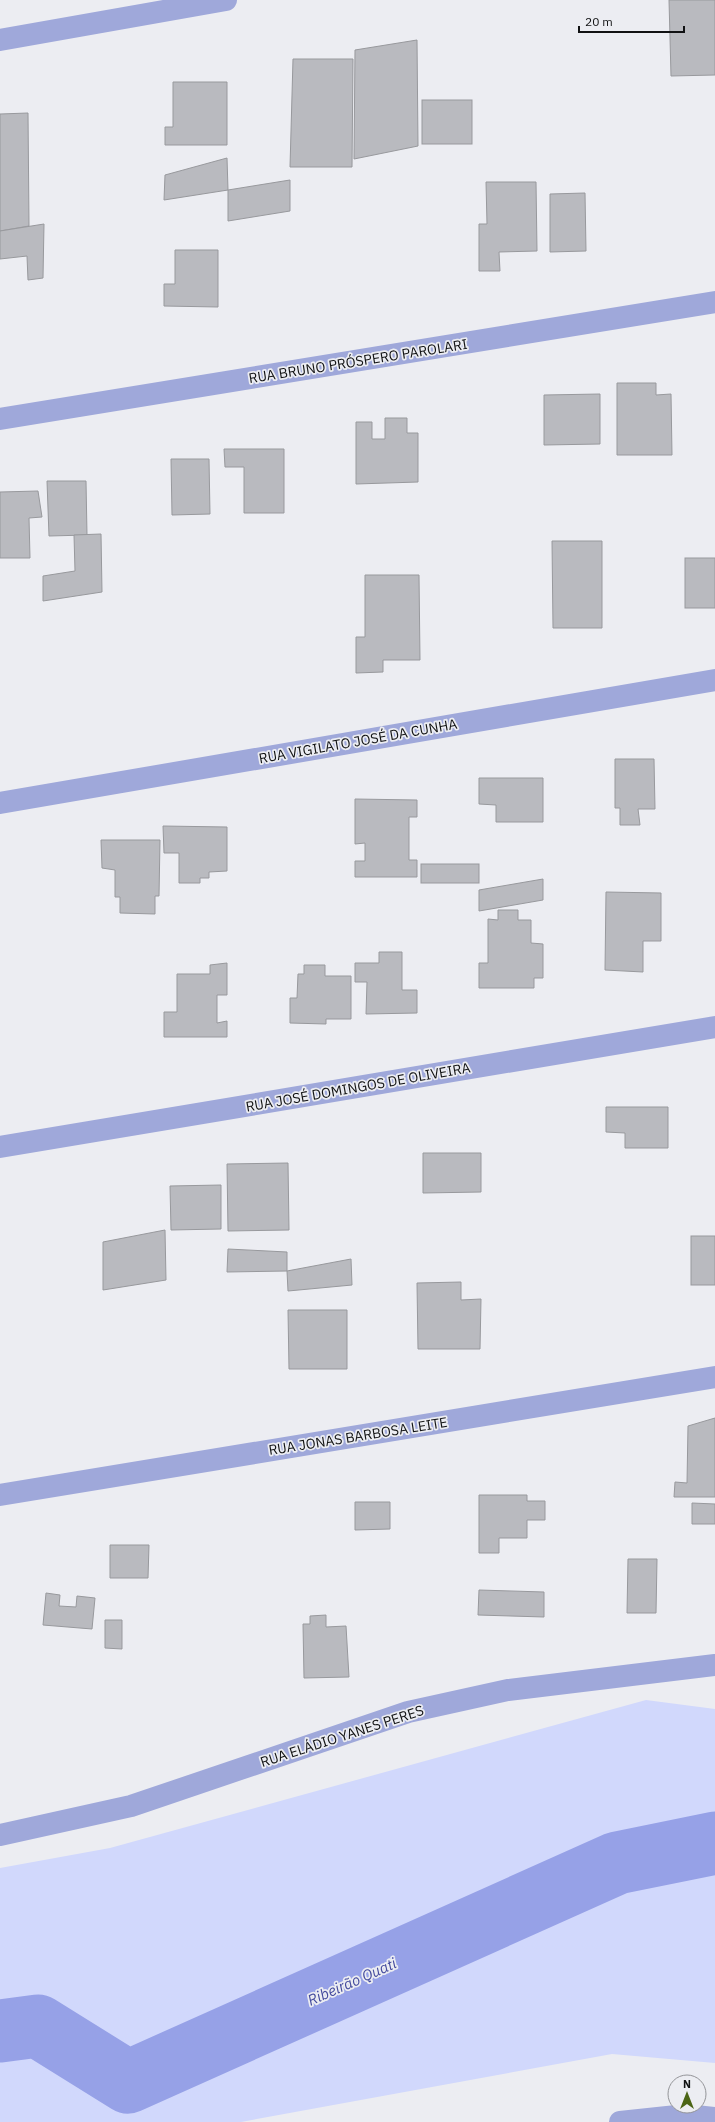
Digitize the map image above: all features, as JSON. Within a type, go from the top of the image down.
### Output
[{"type":"street","points":[[0,40],[226,0]]},
{"type":"street","name":"RUA BRUNO PRÓSPERO PAROLARI","points":[[0,419],[715,302]]},
{"type":"street","name":"RUA VIGILATO JOSÉ DA CUNHA","points":[[0,803],[715,680]]},
{"type":"street","name":"RUA JOSÉ DOMINGOS DE OLIVEIRA","points":[[0,1147],[715,1027]]},
{"type":"street","name":"RUA JONAS BARBOSA LEITE","points":[[0,1495],[715,1377]]},
{"type":"street","name":"RUA ELÁDIO YANES PERES","points":[[0,1835],[131,1806],[408,1712],[508,1690],[715,1665]]},
{"type":"street","points":[[620,2122],[686,2115],[715,2118]]},
{"type":"shaded area","points":[[646,1700],[715,1709],[715,2063],[612,2054],[241,2122],[0,2122],[0,1868],[110,1848]]},
{"type":"building","points":[[669,0],[715,0],[715,75],[671,76]]},
{"type":"building","points":[[417,40],[418,146],[354,159],[355,50]]},
{"type":"building","points":[[293,59],[353,59],[352,167],[290,167]]},
{"type":"building","points":[[173,82],[227,82],[227,145],[165,145],[165,127],[173,127]]},
{"type":"building","points":[[422,100],[472,100],[472,144],[422,144]]},
{"type":"building","points":[[28,113],[29,226],[0,231],[0,114]]},
{"type":"building","points":[[227,158],[228,190],[164,200],[165,175]]},
{"type":"building","points":[[290,180],[290,211],[228,221],[228,190]]},
{"type":"building","points":[[486,182],[536,182],[537,251],[499,252],[500,271],[479,271],[479,224],[487,224]]},
{"type":"building","points":[[585,193],[586,251],[550,252],[550,194]]},
{"type":"building","points":[[44,224],[43,278],[28,280],[27,256],[0,259],[0,231]]},
{"type":"building","points":[[175,250],[218,250],[218,307],[164,306],[164,284],[175,284]]},
{"type":"building","points":[[617,383],[656,383],[656,395],[671,394],[672,455],[617,455]]},
{"type":"building","points":[[600,394],[600,444],[544,445],[544,395]]},
{"type":"building","points":[[385,418],[407,418],[407,433],[418,433],[418,482],[356,484],[356,422],[372,422],[372,439],[385,439]]},
{"type":"building","points":[[224,449],[284,449],[284,513],[244,513],[244,467],[225,467]]},
{"type":"building","points":[[171,459],[209,459],[210,514],[172,515]]},
{"type":"building","points":[[47,481],[86,481],[87,535],[49,536]]},
{"type":"building","points":[[38,491],[42,517],[29,518],[30,558],[0,558],[0,492]]},
{"type":"building","points":[[101,534],[102,592],[43,601],[43,576],[75,571],[74,535]]},
{"type":"building","points":[[552,541],[602,541],[602,628],[553,628]]},
{"type":"building","points":[[685,558],[715,558],[715,608],[685,608]]},
{"type":"building","points":[[365,575],[419,575],[420,660],[383,660],[383,672],[356,673],[356,637],[365,637]]},
{"type":"building","points":[[615,759],[654,759],[655,809],[638,809],[640,825],[620,825],[620,808],[615,808]]},
{"type":"building","points":[[479,778],[543,778],[543,822],[496,822],[496,805],[479,804]]},
{"type":"building","points":[[355,799],[417,800],[417,817],[409,817],[409,860],[417,860],[417,877],[355,877],[355,861],[365,861],[365,843],[355,844]]},
{"type":"building","points":[[163,826],[227,827],[227,871],[209,872],[209,878],[200,878],[200,883],[179,883],[179,853],[164,853]]},
{"type":"building","points":[[101,840],[160,840],[159,896],[155,896],[155,914],[120,913],[120,897],[115,897],[115,870],[102,868]]},
{"type":"building","points":[[421,864],[479,864],[479,883],[421,883]]},
{"type":"building","points":[[543,879],[543,900],[479,911],[479,890]]},
{"type":"building","points":[[606,892],[661,893],[661,941],[643,941],[643,972],[605,970]]},
{"type":"building","points":[[498,910],[518,910],[518,920],[531,920],[531,943],[543,944],[543,978],[534,978],[534,988],[479,988],[479,963],[488,963],[488,919],[498,920]]},
{"type":"building","points":[[379,952],[402,952],[402,990],[417,990],[417,1013],[366,1014],[367,982],[355,982],[355,963],[379,963]]},
{"type":"building","points":[[227,963],[227,995],[217,995],[217,1023],[227,1021],[227,1037],[164,1037],[164,1012],[177,1012],[177,974],[210,974],[210,965]]},
{"type":"building","points":[[304,965],[325,965],[325,976],[351,976],[351,1019],[326,1019],[326,1024],[290,1023],[290,998],[297,998],[298,974],[304,974]]},
{"type":"building","points":[[606,1107],[668,1107],[668,1148],[625,1148],[625,1133],[606,1132]]},
{"type":"building","points":[[423,1153],[481,1153],[481,1192],[423,1193]]},
{"type":"building","points":[[288,1163],[289,1230],[228,1231],[227,1164]]},
{"type":"building","points":[[221,1185],[221,1229],[171,1230],[170,1186]]},
{"type":"building","points":[[165,1230],[166,1280],[103,1290],[103,1242]]},
{"type":"building","points":[[691,1236],[715,1236],[715,1285],[691,1285]]},
{"type":"building","points":[[228,1249],[287,1252],[287,1271],[227,1272]]},
{"type":"building","points":[[351,1259],[352,1285],[288,1291],[287,1271]]},
{"type":"building","points":[[461,1282],[461,1300],[481,1299],[480,1349],[418,1349],[417,1283]]},
{"type":"building","points":[[288,1310],[347,1310],[347,1369],[289,1369]]},
{"type":"building","points":[[715,1418],[715,1497],[674,1497],[675,1482],[687,1483],[688,1426]]},
{"type":"building","points":[[479,1495],[527,1495],[527,1501],[545,1501],[545,1520],[527,1520],[527,1538],[499,1538],[499,1553],[479,1553]]},
{"type":"building","points":[[355,1502],[390,1502],[390,1529],[355,1530]]},
{"type":"building","points":[[692,1503],[715,1504],[715,1524],[692,1524]]},
{"type":"building","points":[[110,1545],[149,1545],[148,1578],[110,1578]]},
{"type":"building","points":[[628,1559],[657,1559],[656,1613],[627,1613]]},
{"type":"building","points":[[479,1590],[544,1592],[544,1617],[478,1615]]},
{"type":"building","points":[[46,1593],[60,1595],[59,1606],[76,1607],[77,1596],[95,1598],[92,1629],[43,1625]]},
{"type":"building","points":[[326,1615],[326,1627],[346,1626],[349,1677],[304,1678],[303,1624],[310,1624],[310,1616]]},
{"type":"building","points":[[105,1620],[122,1620],[122,1649],[105,1648]]},
{"type":"waterway","name":"Ribeirão Quati","points":[[0,2031],[38,2026],[128,2082],[617,1863],[715,1843]]}]
